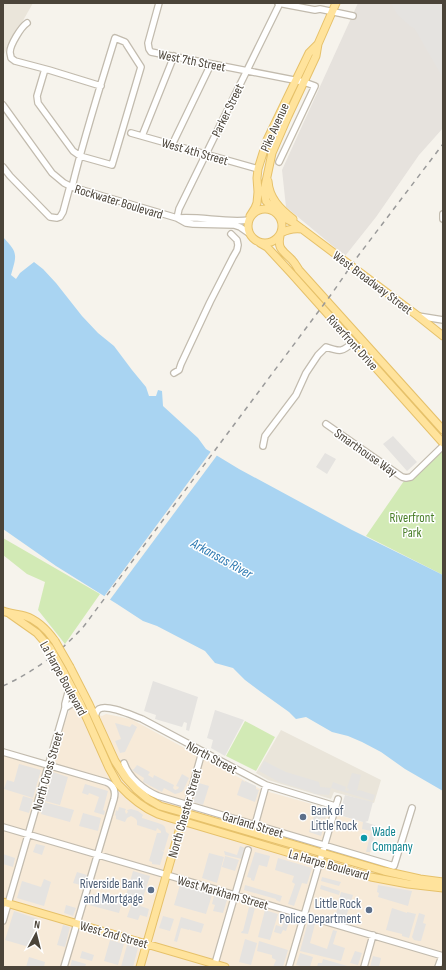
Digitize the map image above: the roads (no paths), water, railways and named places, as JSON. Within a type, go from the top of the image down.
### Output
[{"type":"main road","name":"Pike Avenue","points":[[277,214],[268,204],[264,191],[269,163],[275,144],[316,56],[318,44],[336,3]]},
{"type":"main road","name":"Pike Avenue","points":[[250,218],[258,198],[258,169],[267,140],[309,52],[318,44]]},
{"type":"main road","points":[[268,174],[269,188],[274,200],[281,209],[296,221],[302,229]]},
{"type":"main road","points":[[302,229],[289,229],[281,234],[273,242],[260,243],[252,238],[248,226],[250,218],[256,211],[268,209],[277,214],[282,223],[281,234],[279,244],[281,249],[443,430]]},
{"type":"main road","name":"West Broadway Street","points":[[277,214],[294,223],[443,336]]},
{"type":"main road","name":"Riverfront Drive","points":[[260,243],[267,247],[291,273],[443,445]]},
{"type":"main road","name":"La Harpe Boulevard","points":[[7,612],[27,616],[50,634],[80,685],[122,773],[142,795],[153,802],[160,806],[322,854],[408,877],[442,880]]},
{"type":"main road","name":"La Harpe Boulevard","points":[[7,612],[38,633],[50,648],[80,703],[109,768],[118,784],[132,797],[149,809],[182,821],[382,879],[414,885],[443,888]]},
{"type":"main road","name":"North Chester Street","points":[[140,967],[184,813]]},
{"type":"main road","name":"West 2nd Street","points":[[6,902],[147,944],[214,966],[225,967]]},
{"type":"street","name":"West 7th Street","points":[[159,3],[148,43],[149,50],[151,52],[304,82]]},
{"type":"street","points":[[279,3],[353,16]]},
{"type":"street","name":"Parker Street","points":[[177,218],[179,209],[279,3]]},
{"type":"street","points":[[27,23],[22,26],[12,46],[10,51],[11,58],[15,61],[101,86]]},
{"type":"street","points":[[3,167],[50,217],[60,217],[71,186],[80,156],[101,86],[115,38],[125,42],[141,66],[112,165],[80,156],[73,151],[38,103],[37,96],[45,69]]},
{"type":"street","points":[[142,136],[174,56]]},
{"type":"street","points":[[172,145],[212,64]]},
{"type":"street","points":[[279,162],[315,86],[304,82]]},
{"type":"street","name":"Rockwater Boulevard","points":[[3,105],[52,173],[71,186],[177,218],[186,223],[240,226],[250,234]]},
{"type":"street","name":"West 4th Street","points":[[131,133],[258,169]]},
{"type":"street","points":[[443,214],[443,219]]},
{"type":"street","name":"Rockwater Boulevard","points":[[177,218],[187,217],[238,221],[250,218]]},
{"type":"street","points":[[174,373],[179,370],[210,302],[238,250],[237,240],[231,234]]},
{"type":"street","points":[[418,316],[443,320]]},
{"type":"street","points":[[263,446],[265,436],[296,395],[306,373],[318,355],[326,347],[340,351],[353,342]]},
{"type":"street","name":"Smarthouse Way","points":[[326,424],[404,478],[410,477],[443,445]]},
{"type":"street","name":"North Cross Street","points":[[3,921],[6,902],[28,834],[65,708],[70,685]]},
{"type":"street","points":[[65,708],[72,703],[80,703]]},
{"type":"street","name":"North Street","points":[[95,714],[100,709],[106,707],[131,714],[266,786],[335,806]]},
{"type":"street","points":[[3,752],[106,782],[114,788],[115,795],[64,967]]},
{"type":"street","name":"North Chester Street","points":[[184,813],[202,752]]},
{"type":"street","name":"Garland Street","points":[[124,763],[130,774],[143,787],[149,792],[158,796],[394,866],[412,808]]},
{"type":"street","points":[[255,825],[266,786]]},
{"type":"street","points":[[289,967],[338,799]]},
{"type":"street","name":"West Markham Street","points":[[3,827],[442,956]]},
{"type":"street","points":[[214,966],[248,850]]},
{"type":"street","points":[[364,967],[373,936]]},
{"type":"street","points":[[438,967],[442,956]]},
{"type":"water","name":"Arkansas River","points":[[3,237],[15,254],[11,275],[16,279],[20,273],[34,262],[43,269],[82,316],[98,333],[114,346],[146,387],[149,396],[156,396],[158,390],[162,391],[163,406],[198,438],[206,449],[239,469],[352,530],[443,575],[443,791],[405,769],[381,752],[362,742],[348,736],[332,732],[306,717],[296,719],[289,712],[245,680],[233,668],[215,663],[205,651],[157,626],[143,621],[56,566],[3,529]]},
{"type":"railway","points":[[3,686],[26,674],[47,660],[84,626],[333,292],[355,260],[443,144]]},
{"type":"place","name":"Bank of Little Rock","points":[[303,817]]},
{"type":"place","name":"Wade Company","points":[[364,838]]},
{"type":"place","name":"Riverside Bank and Mortgage","points":[[151,890]]},
{"type":"place","name":"Little Rock Police Department","points":[[369,910]]},
{"type":"park label","name":"Riverfront Park","points":[[412,524]]}]
